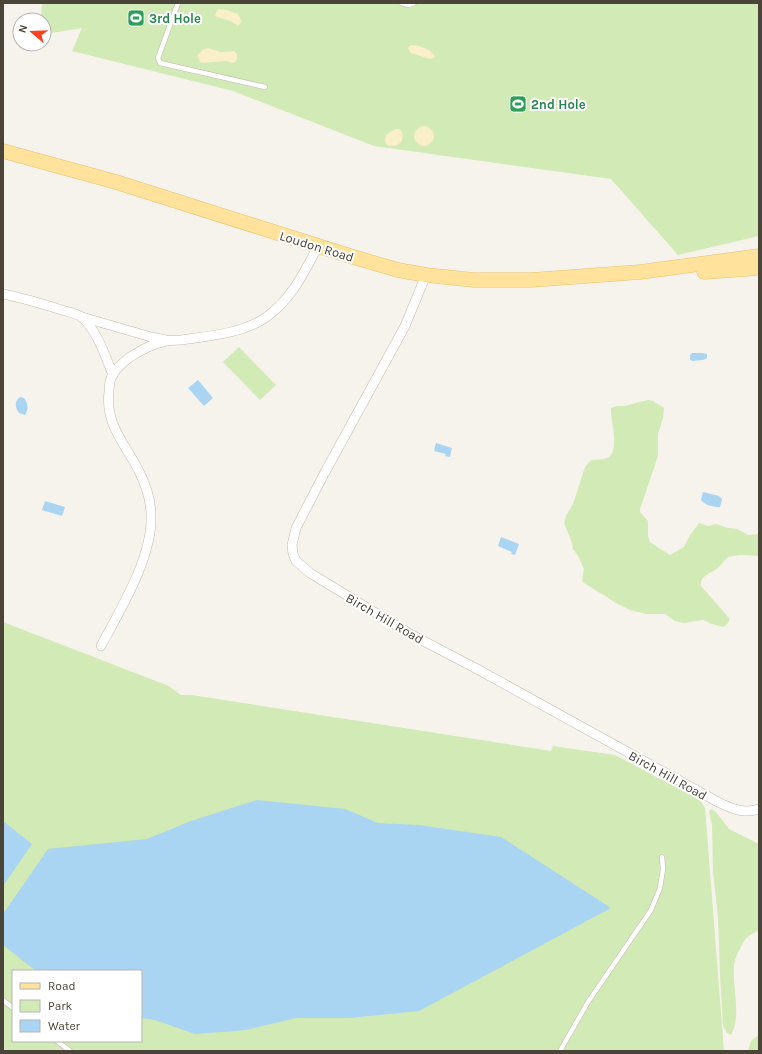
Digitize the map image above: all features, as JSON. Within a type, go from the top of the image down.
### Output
[{"type":"main road","name":"Loudon Road","points":[[3,151],[116,182],[387,267],[426,275],[493,281],[531,280],[640,272]]},
{"type":"main road","points":[[640,272],[759,256]]},
{"type":"main road","points":[[640,272],[678,274],[759,268]]},
{"type":"main road","points":[[739,270],[759,271]]},
{"type":"street","points":[[101,646],[134,580],[147,546],[151,524],[150,501],[139,470],[116,431],[108,412],[109,388],[113,375],[123,362],[138,352],[155,344],[235,330],[250,326],[266,318],[286,300],[297,286],[318,246]]},
{"type":"street","name":"Birch Hill Road","points":[[426,275],[405,326],[296,528],[292,545],[293,554],[296,561],[310,573],[412,635],[479,670],[718,802],[740,811],[749,812],[759,809]]},
{"type":"street","points":[[3,294],[41,304],[151,338],[169,341]]},
{"type":"street","points":[[80,316],[94,332],[113,375]]},
{"type":"lane","points":[[178,3],[158,58],[160,63],[265,87]]},
{"type":"lane","points":[[401,3],[408,5],[414,3]]},
{"type":"lane","points":[[560,1051],[592,996],[651,910],[660,888],[663,869],[662,857]]},
{"type":"lane","points":[[3,1000],[12,1007]]},
{"type":"lane","points":[[58,1042],[70,1051]]},
{"type":"green space","points":[[42,3],[759,3],[759,236],[678,255],[611,179],[374,146],[233,91],[72,51],[82,28],[52,33],[52,12],[41,12]]},
{"type":"green space","points":[[239,347],[276,385],[260,400],[223,362]]},
{"type":"green space","points":[[648,400],[653,401],[664,408],[663,418],[658,434],[658,456],[640,509],[640,512],[648,521],[648,536],[650,542],[670,555],[684,547],[690,535],[699,523],[708,526],[716,524],[737,529],[748,535],[759,534],[759,556],[740,555],[728,557],[721,565],[707,574],[701,582],[701,586],[729,618],[729,622],[724,627],[703,620],[684,623],[675,621],[665,614],[646,614],[630,610],[616,603],[582,581],[584,569],[573,549],[564,523],[566,516],[573,504],[585,467],[591,460],[607,458],[611,455],[614,435],[611,408]]},
{"type":"green space","points":[[3,622],[169,686],[181,695],[192,695],[551,751],[553,746],[615,755],[700,800],[705,808],[724,1051],[3,1051]]},
{"type":"green space","points":[[711,809],[716,812],[729,829],[759,844],[759,931],[749,935],[735,960],[734,975],[736,1019],[731,1035],[727,1033],[723,1026],[718,917],[713,872],[712,825],[709,811]]},
{"type":"green space","points":[[759,1036],[759,1051],[748,1051],[751,1041]]},
{"type":"sand","points":[[219,9],[238,14],[241,21],[240,24],[238,26],[231,21],[215,16],[217,10]]},
{"type":"sand","points":[[411,45],[425,48],[435,57],[430,59],[411,53],[408,48]]},
{"type":"sand","points":[[208,48],[221,52],[234,51],[237,54],[237,59],[232,63],[226,61],[200,62],[197,55],[204,49]]},
{"type":"sand","points":[[420,126],[428,126],[434,132],[434,140],[428,146],[420,146],[414,140],[414,132]]},
{"type":"sand","points":[[395,129],[399,129],[402,132],[403,136],[401,142],[394,146],[387,145],[385,141],[386,135]]},
{"type":"water","points":[[692,353],[707,354],[707,358],[692,361],[690,359],[690,355]]},
{"type":"water","points":[[198,380],[213,398],[204,406],[188,388]]},
{"type":"water","points":[[20,397],[24,398],[27,404],[27,411],[25,415],[19,413],[16,407],[17,400]]},
{"type":"water","points":[[436,443],[452,448],[450,457],[445,456],[446,454],[434,451]]},
{"type":"water","points":[[703,492],[719,496],[722,499],[720,507],[714,507],[703,502],[701,500]]},
{"type":"water","points":[[45,501],[65,507],[62,516],[42,510]]},
{"type":"water","points":[[501,537],[519,544],[515,555],[511,554],[512,552],[498,546]]},
{"type":"water","points":[[257,800],[345,809],[378,823],[419,825],[501,837],[611,908],[419,1011],[350,1018],[296,1018],[246,1030],[195,1034],[155,1020],[142,1018],[142,970],[35,970],[3,945],[3,914],[48,849],[147,839],[191,821]]},
{"type":"water","points":[[3,821],[32,844],[3,886]]},
{"type":"place","name":"3rd Hole","points":[[136,18]]},
{"type":"place","name":"2nd Hole","points":[[518,104]]}]
